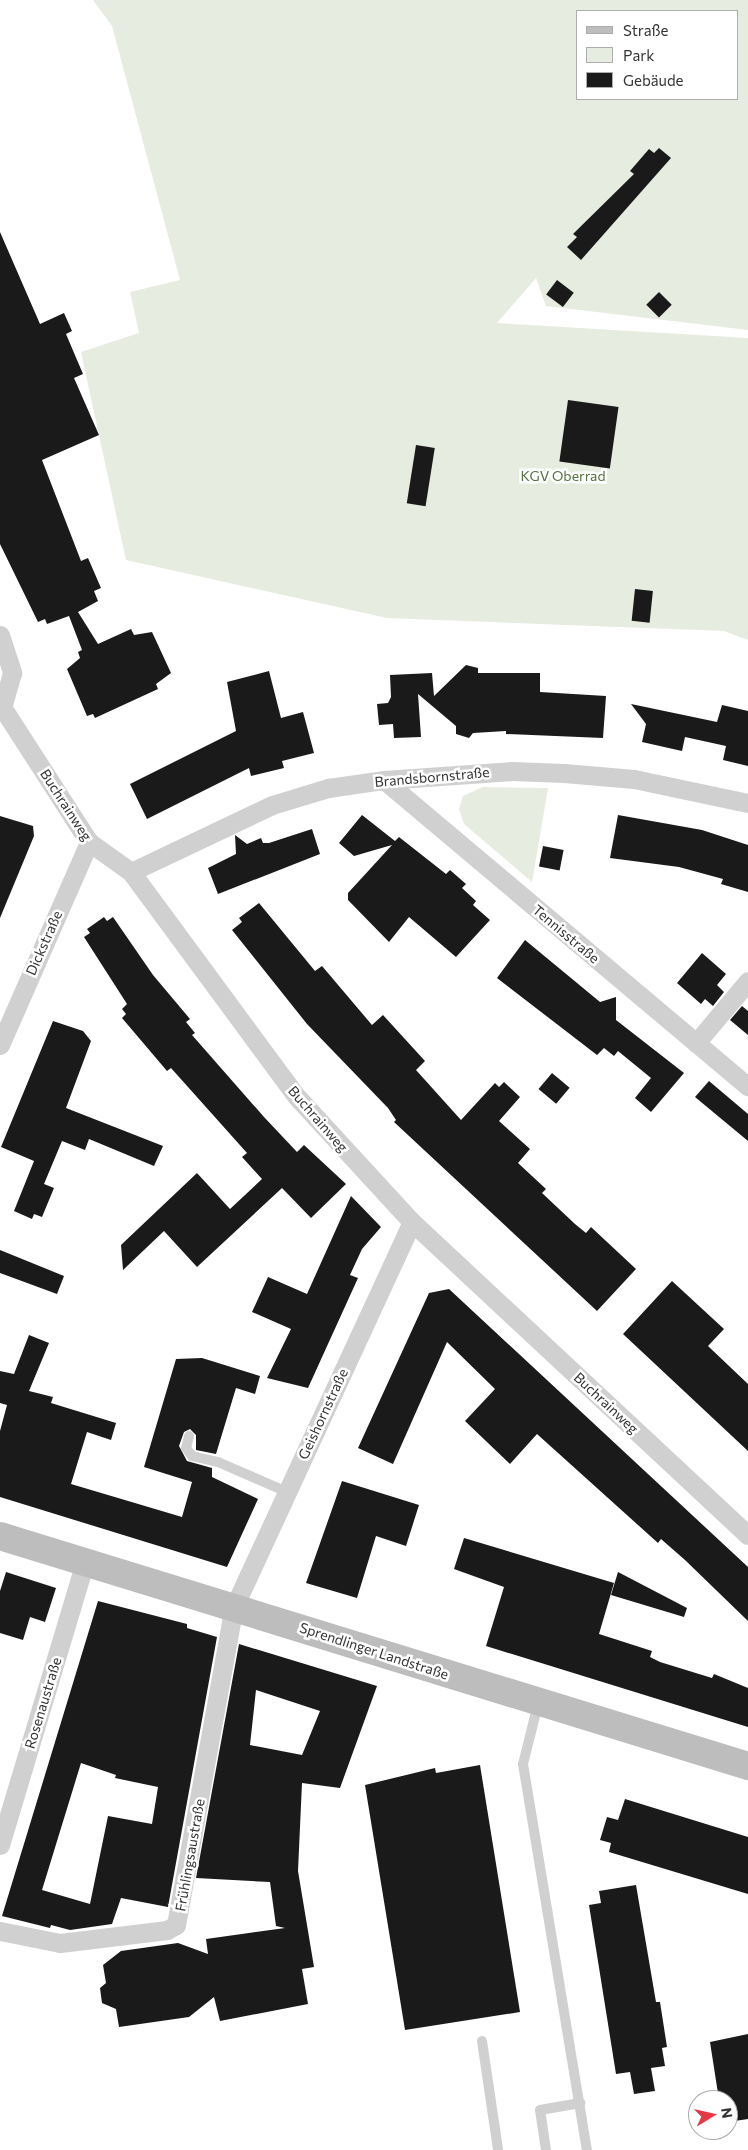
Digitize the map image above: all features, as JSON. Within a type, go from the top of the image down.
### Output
[{"type":"main road","name":"Sprendlinger Landstraße","points":[[0,1536],[234,1607],[538,1704],[748,1766]]},
{"type":"street","name":"Buchrainweg","points":[[0,635],[12,673],[1,706],[89,842],[131,872],[268,1061],[412,1222],[748,1535]]},
{"type":"street","name":"Brandsbornstraße","points":[[131,872],[272,805],[328,788],[384,780],[512,771],[564,774],[634,780],[748,803]]},
{"type":"street","name":"Tennisstraße","points":[[384,780],[748,1087]]},
{"type":"street","name":"Dickstraße","points":[[0,1045],[89,842]]},
{"type":"street","points":[[696,1043],[748,981]]},
{"type":"street","name":"Geishornstraße","points":[[234,1607],[412,1222]]},
{"type":"street","name":"Rosenaustraße","points":[[0,1844],[85,1562]]},
{"type":"street","name":"Frühlingsaustraße","points":[[0,1931],[60,1943],[167,1930],[176,1925],[234,1607]]},
{"type":"lane","points":[[189,1436],[186,1448],[192,1456],[218,1462],[287,1492]]},
{"type":"lane","points":[[538,1704],[523,1764],[587,2150]]},
{"type":"lane","points":[[482,2041],[498,2150]]},
{"type":"lane","points":[[546,2150],[540,2110],[580,2103]]},
{"type":"green space","name":"KGV Oberrad","points":[[93,0],[748,0],[748,330],[546,306],[536,278],[497,323],[748,338],[748,640],[724,631],[387,618],[126,560],[81,352],[139,333],[130,292],[180,280],[112,26]]},
{"type":"green space","points":[[483,787],[548,788],[532,882],[464,824],[459,809],[463,796]]},
{"type":"building","points":[[659,148],[671,158],[581,260],[567,247],[577,237],[573,234],[634,174],[630,171],[649,149],[654,153]]},
{"type":"building","points":[[0,232],[40,324],[64,313],[72,331],[66,334],[83,374],[74,378],[99,435],[42,460],[81,561],[88,558],[101,588],[94,591],[98,601],[78,612],[98,644],[131,629],[134,635],[152,632],[171,673],[156,684],[158,689],[95,718],[93,714],[87,716],[67,669],[80,658],[78,652],[82,650],[69,616],[47,624],[45,619],[38,622],[0,544]]},
{"type":"building","points":[[557,280],[574,293],[563,307],[546,294]]},
{"type":"building","points":[[659,292],[672,305],[659,317],[646,305]]},
{"type":"building","points":[[568,400],[619,407],[610,468],[559,461]]},
{"type":"building","points":[[416,445],[435,448],[426,506],[407,503]]},
{"type":"building","points":[[635,589],[653,591],[650,623],[632,621]]},
{"type":"building","points":[[466,665],[478,668],[478,673],[540,673],[540,692],[606,696],[603,738],[506,734],[506,731],[473,733],[469,738],[456,734],[456,726],[418,694],[421,737],[394,738],[393,724],[379,725],[377,704],[388,703],[391,697],[390,675],[432,673],[434,696]]},
{"type":"building","points":[[269,671],[281,718],[303,712],[314,753],[282,761],[284,768],[251,776],[249,768],[147,819],[130,784],[236,731],[227,682]]},
{"type":"building","points":[[631,704],[717,722],[722,705],[748,711],[748,766],[723,760],[726,746],[685,737],[682,751],[642,742],[646,724]]},
{"type":"building","points":[[362,815],[395,841],[399,837],[446,874],[450,870],[466,884],[462,888],[476,901],[473,905],[490,920],[456,957],[409,917],[389,942],[348,900],[348,893],[392,845],[354,856],[339,843]]},
{"type":"building","points":[[618,815],[702,830],[748,845],[748,892],[721,884],[723,879],[679,867],[610,858]]},
{"type":"building","points":[[0,816],[33,826],[34,836],[0,918]]},
{"type":"building","points":[[312,829],[320,854],[218,894],[208,868],[236,854],[235,835],[247,844],[261,838],[263,843],[269,843]]},
{"type":"building","points":[[543,846],[564,850],[560,871],[539,867]]},
{"type":"building","points":[[259,903],[315,971],[322,966],[372,1025],[383,1015],[425,1061],[416,1070],[461,1120],[495,1083],[499,1087],[504,1082],[520,1097],[499,1121],[530,1149],[518,1163],[546,1189],[542,1193],[575,1224],[586,1233],[591,1227],[636,1269],[597,1311],[394,1122],[396,1120],[388,1108],[307,1024],[232,930],[242,922],[239,918]]},
{"type":"building","points":[[104,917],[107,921],[113,917],[153,975],[190,1019],[186,1022],[195,1033],[192,1035],[264,1117],[297,1152],[304,1145],[346,1184],[311,1218],[282,1188],[197,1267],[164,1231],[123,1270],[121,1245],[197,1173],[230,1209],[262,1179],[242,1157],[247,1153],[171,1068],[167,1071],[122,1018],[126,1014],[122,1009],[127,1004],[84,937],[90,933],[87,929]]},
{"type":"building","points":[[525,940],[600,1002],[616,997],[616,1020],[684,1073],[651,1112],[635,1098],[651,1078],[618,1051],[614,1056],[604,1048],[597,1055],[497,978]]},
{"type":"building","points":[[702,953],[726,974],[717,985],[724,992],[713,1006],[705,999],[701,1004],[677,983]]},
{"type":"building","points":[[742,1006],[748,1011],[748,1035],[730,1020]]},
{"type":"building","points":[[53,1021],[83,1031],[91,1041],[66,1108],[163,1146],[154,1166],[89,1139],[85,1150],[62,1141],[44,1184],[54,1188],[42,1217],[34,1214],[32,1219],[14,1211],[34,1161],[1,1147]]},
{"type":"building","points":[[552,1073],[570,1088],[556,1104],[539,1089]]},
{"type":"building","points":[[709,1081],[748,1114],[748,1141],[695,1097]]},
{"type":"building","points":[[351,1196],[381,1227],[362,1249],[350,1275],[358,1278],[308,1388],[267,1378],[291,1329],[252,1312],[268,1277],[307,1294]]},
{"type":"building","points":[[0,1250],[64,1276],[57,1294],[0,1273]]},
{"type":"building","points":[[672,1281],[724,1329],[708,1346],[748,1384],[748,1451],[623,1334]]},
{"type":"building","points":[[449,1289],[748,1567],[748,1621],[685,1560],[661,1539],[658,1543],[537,1434],[510,1464],[465,1421],[495,1389],[447,1342],[393,1464],[358,1448],[429,1293]]},
{"type":"building","points":[[29,1335],[49,1343],[29,1391],[53,1397],[51,1403],[116,1423],[111,1440],[87,1432],[71,1484],[182,1517],[192,1482],[144,1467],[176,1359],[202,1358],[260,1376],[255,1394],[236,1388],[216,1454],[196,1450],[196,1435],[190,1429],[184,1432],[179,1446],[187,1461],[212,1468],[212,1477],[258,1499],[227,1567],[0,1497],[0,1431],[7,1405],[0,1403],[0,1371],[14,1374]]},
{"type":"building","points":[[342,1481],[419,1505],[406,1546],[376,1536],[357,1598],[306,1583]]},
{"type":"building","points":[[464,1538],[614,1583],[599,1634],[652,1651],[650,1657],[660,1662],[712,1678],[714,1674],[748,1688],[748,1727],[486,1646],[504,1587],[454,1569]]},
{"type":"building","points":[[6,1572],[56,1588],[45,1622],[30,1617],[23,1640],[0,1633],[0,1591]]},
{"type":"building","points":[[618,1572],[687,1608],[684,1617],[611,1595]]},
{"type":"building","points":[[98,1601],[187,1624],[187,1628],[217,1637],[168,1907],[121,1898],[112,1924],[70,1930],[51,1925],[50,1928],[2,1916]],"holes":[[[81,1763],[116,1775],[115,1778],[158,1787],[152,1824],[108,1816],[90,1904],[42,1890]]]},
{"type":"building","points":[[239,1644],[377,1686],[340,1788],[302,1783],[298,1871],[314,1967],[302,1969],[308,2004],[220,2021],[214,1997],[189,2017],[119,2027],[116,2009],[102,2003],[100,1988],[106,1983],[103,1965],[121,1951],[178,1943],[208,1954],[206,1939],[285,1928],[276,1926],[270,1882],[196,1878]],"holes":[[[256,1690],[320,1711],[302,1755],[250,1745]]]},
{"type":"building","points":[[480,1765],[520,2012],[405,2030],[365,1785],[435,1768],[436,1773]]},
{"type":"building","points":[[625,1799],[748,1837],[748,1894],[609,1852],[611,1843],[600,1840],[607,1817],[618,1820]]},
{"type":"building","points":[[636,1885],[656,2002],[660,2002],[667,2047],[662,2048],[665,2066],[651,2068],[655,2091],[634,2094],[630,2072],[616,2074],[589,1905],[601,1903],[599,1891]]},
{"type":"building","points":[[748,2034],[748,2119],[738,2120],[738,2090],[717,2090],[710,2042]]}]
